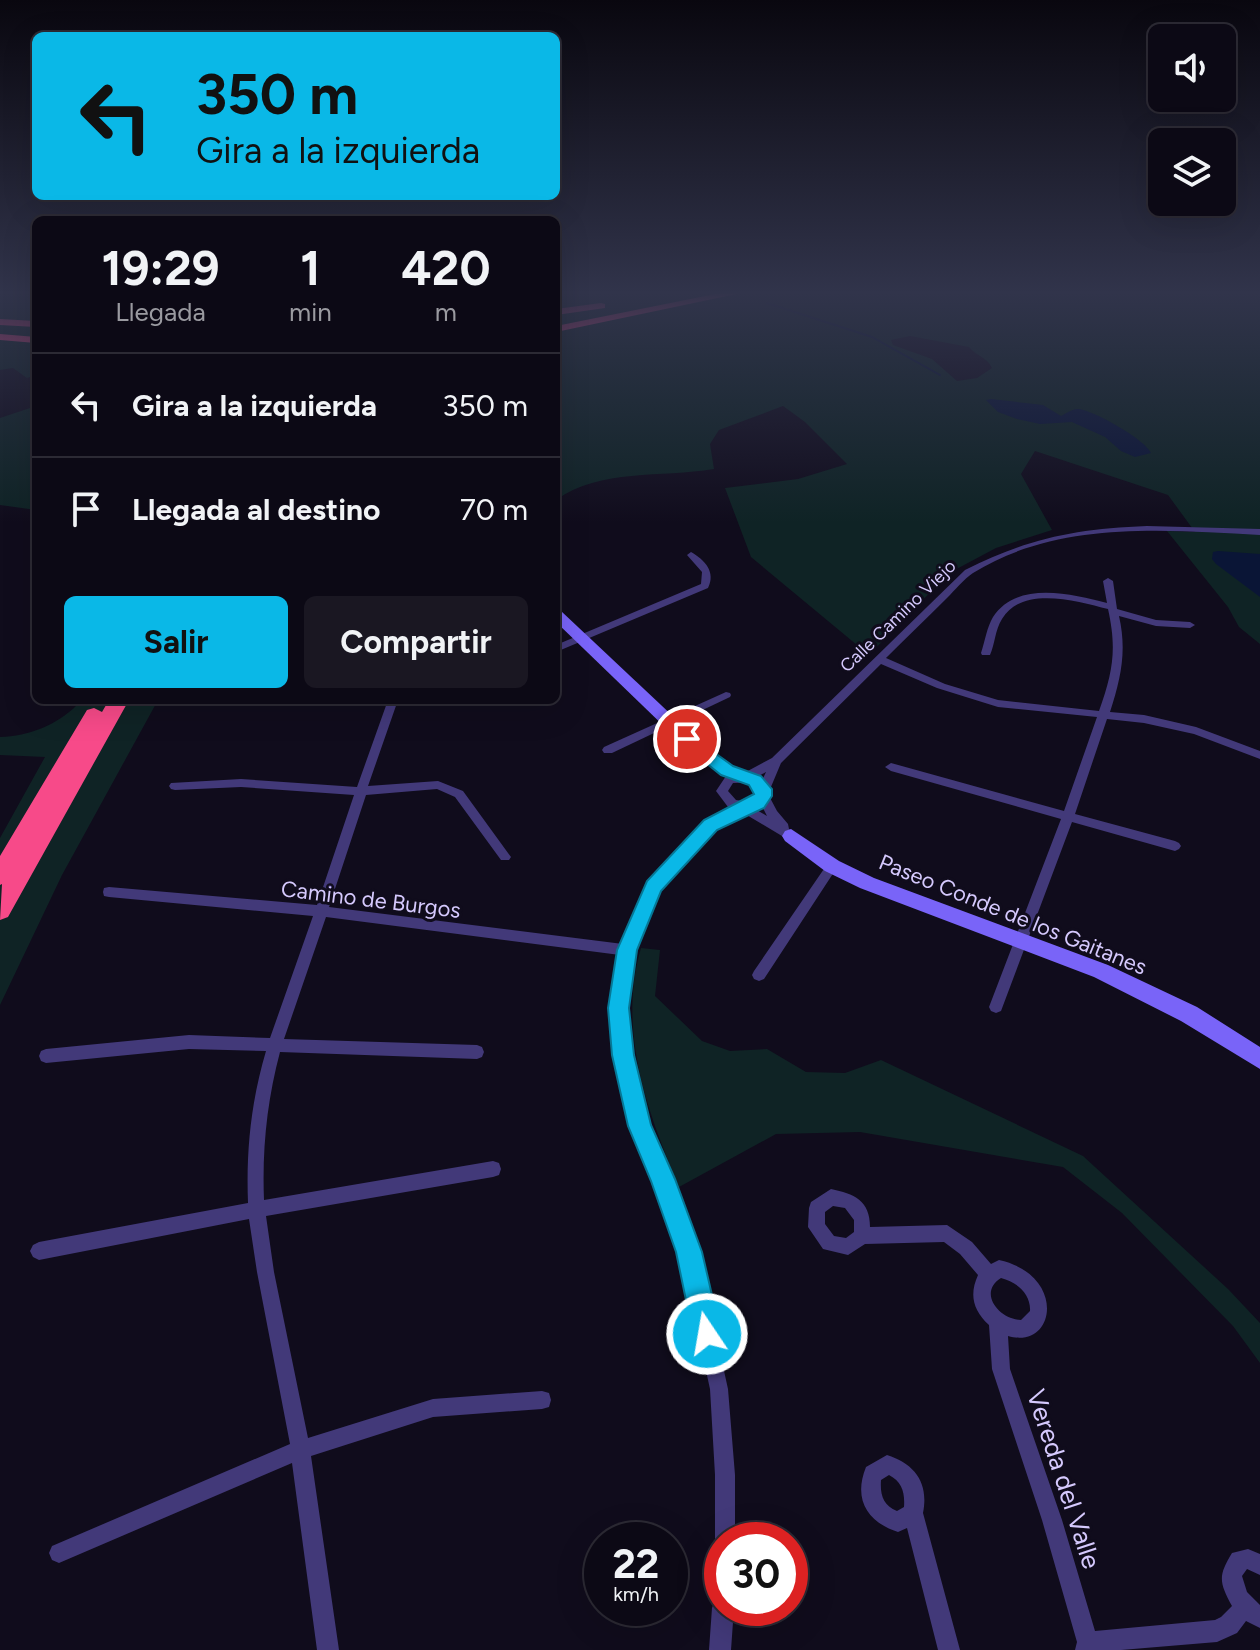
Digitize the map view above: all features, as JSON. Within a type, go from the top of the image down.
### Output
[{"type":"highway","points":[[0,876],[100,704]]},
{"type":"highway","points":[[0,910],[117,704]]},
{"type":"street","name":"Calle Camino Viejo","points":[[724,790],[776,761],[968,572],[1000,553],[1072,533],[1108,529],[1260,532]]},
{"type":"street","points":[[560,648],[705,586],[707,572],[691,555]]},
{"type":"street","points":[[996,1007],[1105,714],[1119,656],[1108,581]]},
{"type":"street","points":[[986,653],[999,616],[1011,606],[1028,599],[1062,595],[1156,623],[1190,625]]},
{"type":"street","points":[[560,618],[705,756],[744,777]]},
{"type":"street","points":[[879,659],[941,686],[998,703],[1105,714],[1176,726],[1229,741],[1260,755]]},
{"type":"street","points":[[608,750],[726,695]]},
{"type":"street","points":[[328,1650],[299,1450],[267,1278],[258,1209],[256,1137],[272,1044],[392,704]]},
{"type":"street","points":[[705,756],[724,790],[710,825],[654,887],[627,950],[619,1008],[623,1055],[639,1126],[663,1179],[689,1252],[719,1389],[725,1522]]},
{"type":"street","name":"Calle Camino Viejo","points":[[763,792],[776,761]]},
{"type":"street","points":[[891,767],[1069,814],[1175,846]]},
{"type":"street","name":"Paseo Conde de los Gaitanes","points":[[744,777],[755,780],[772,814],[791,836]]},
{"type":"street","points":[[175,786],[241,783],[359,791],[438,785],[459,794],[505,857]]},
{"type":"street","name":"Paseo Conde de los Gaitanes","points":[[724,790],[832,866],[1126,983],[1189,1014],[1260,1059]]},
{"type":"street","points":[[710,825],[758,803],[763,792]]},
{"type":"street","points":[[759,975],[832,866]]},
{"type":"street","name":"Camino de Burgos","points":[[109,892],[321,911],[627,950]]},
{"type":"street","points":[[46,1056],[189,1042],[477,1052]]},
{"type":"street","points":[[39,1251],[258,1209],[493,1169]]},
{"type":"street","points":[[862,1236],[947,1233],[966,1248],[988,1274]]},
{"type":"street","points":[[999,1269],[1021,1275],[1037,1296],[1039,1307],[1030,1326],[1009,1328],[998,1323],[983,1301],[981,1290],[988,1274],[999,1269]]},
{"type":"street","name":"Vereda del Valle","points":[[998,1323],[1001,1369],[1052,1520],[1087,1646]]},
{"type":"street","points":[[59,1553],[299,1450],[433,1408],[542,1400]]},
{"type":"street","points":[[913,1513],[949,1650]]},
{"type":"street","points":[[1087,1646],[1217,1631],[1252,1612],[1232,1585],[1234,1565],[1248,1559],[1260,1565]]},
{"type":"street","points":[[720,1650],[722,1626]]},
{"type":"green space","points":[[14,369],[32,369],[32,376],[27,378]]},
{"type":"green space","points":[[560,369],[943,369],[957,381],[977,378],[990,369],[1260,369],[1260,644],[1239,627],[1228,607],[1167,531],[1195,532],[1168,495],[1035,451],[1021,474],[1052,530],[996,548],[949,573],[869,655],[751,557],[725,488],[798,479],[847,464],[805,422],[783,406],[719,430],[710,444],[714,469],[612,479],[574,490],[560,498]]},
{"type":"green space","points":[[32,407],[32,509],[0,505],[0,418]]},
{"type":"green space","points":[[156,704],[62,875],[0,1005],[0,838],[45,757],[0,755],[0,737],[32,732],[51,724],[77,705]]},
{"type":"green space","points":[[641,948],[660,950],[655,996],[702,1041],[730,1051],[767,1049],[806,1072],[845,1073],[881,1060],[1083,1156],[1228,1289],[1260,1323],[1260,1363],[1233,1326],[1122,1213],[1063,1167],[860,1132],[776,1134],[679,1187],[647,1100],[634,1040],[634,979]]},
{"type":"water","points":[[986,400],[1043,405],[1061,416],[1077,409],[1084,410],[1129,433],[1151,453],[1135,457],[1121,451],[1105,437],[1072,422],[1040,424],[1017,419],[998,412]]},
{"type":"water","points":[[1213,552],[1260,554],[1260,597],[1216,564],[1212,559]]},
{"type":"waterway","points":[[929,369],[940,375]]},
{"type":"route","points":[[687,739],[727,771],[755,780],[764,793],[758,803],[710,825],[654,887],[627,950],[621,974],[619,1008],[623,1055],[639,1126],[663,1179],[689,1252],[707,1334]]}]
